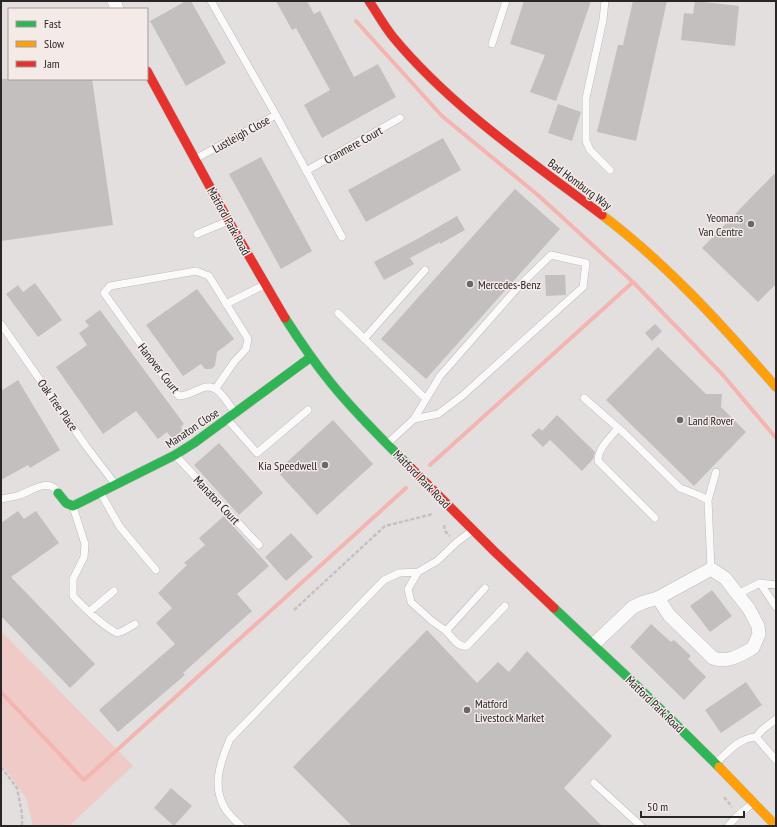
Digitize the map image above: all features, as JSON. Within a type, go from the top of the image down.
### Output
[{"type":"street","name":"Bad Homburg Way","points":[[369,1],[392,36],[434,82],[489,130],[622,230],[664,267],[731,335],[776,387]]},
{"type":"street","name":"Matford Park Road","points":[[148,73],[194,160],[264,284],[311,357],[332,384],[449,508],[510,567],[594,644],[716,763],[776,826]]},
{"type":"street","name":"Manaton Close","points":[[73,506],[176,455],[194,444],[311,357]]},
{"type":"street","points":[[58,493],[66,503],[73,506]]},
{"type":"street","points":[[594,644],[633,607],[658,598],[711,569],[725,578],[749,609],[758,626],[759,634],[753,648],[736,658],[721,660],[713,658],[669,615],[658,598]]},
{"type":"lane","name":"Lustleigh Close","points":[[194,160],[276,114],[211,1]]},
{"type":"lane","points":[[492,44],[506,1]]},
{"type":"lane","points":[[605,1],[603,20],[586,98],[586,141],[590,150],[610,170]]},
{"type":"lane","points":[[276,114],[342,237]]},
{"type":"lane","name":"Cranmere Court","points":[[306,171],[400,118]]},
{"type":"lane","points":[[197,234],[228,220]]},
{"type":"lane","points":[[388,444],[414,419],[440,376],[519,286],[551,255],[586,263],[583,287],[462,396],[438,414],[414,419]]},
{"type":"lane","points":[[364,339],[425,270]]},
{"type":"lane","name":"Hanover Court","points":[[216,388],[210,386],[203,387],[186,396],[179,396],[104,294],[110,286],[196,271],[209,276],[226,304]]},
{"type":"lane","points":[[236,413],[216,388],[246,348],[248,339],[226,304],[264,284]]},
{"type":"lane","points":[[338,313],[426,399]]},
{"type":"lane","name":"Oak Tree Place","points":[[1,324],[86,446],[116,485]]},
{"type":"lane","points":[[584,398],[618,428],[680,488],[708,500]]},
{"type":"lane","points":[[227,419],[257,453],[308,410]]},
{"type":"lane","points":[[618,428],[598,454],[598,461],[655,518]]},
{"type":"lane","name":"Manaton Court","points":[[176,455],[259,545]]},
{"type":"lane","points":[[711,569],[708,500],[716,472]]},
{"type":"lane","points":[[1,499],[48,485],[54,488],[58,493]]},
{"type":"lane","points":[[100,493],[120,527],[156,570]]},
{"type":"lane","points":[[73,506],[85,544],[84,557],[73,579],[73,596],[89,612],[117,633],[135,624]]},
{"type":"lane","points":[[241,826],[226,810],[217,788],[220,763],[230,739],[384,580],[399,573],[418,572],[437,561],[457,542],[473,530]]},
{"type":"lane","points":[[418,572],[408,589],[411,602],[432,621],[446,631],[460,646],[467,646],[505,606]]},
{"type":"lane","points":[[738,594],[760,583],[776,585]]},
{"type":"lane","points":[[760,583],[776,607]]},
{"type":"lane","points":[[446,631],[485,588]]},
{"type":"lane","points":[[89,612],[114,591]]},
{"type":"lane","points":[[716,763],[740,741],[747,738],[756,737],[776,719]]},
{"type":"lane","points":[[756,737],[776,760]]},
{"type":"lane","points":[[594,782],[641,826]]},
{"type":"lane","points":[[728,826],[738,815],[754,802]]},
{"type":"path","points":[[294,610],[385,526],[440,512],[449,508]]},
{"type":"path","points":[[1,768],[17,788],[22,814],[22,826]]},
{"type":"shaded area","points":[[1,631],[133,766],[69,826],[33,826],[26,798],[1,763]]},
{"type":"building","points":[[186,1],[191,1],[226,63],[186,86],[150,21]]},
{"type":"building","points":[[276,1],[307,1],[314,14],[320,11],[354,77],[378,64],[396,97],[322,138],[304,105],[330,90],[296,28],[292,30]]},
{"type":"building","points":[[524,1],[591,1],[556,101],[530,92],[545,55],[510,44]]},
{"type":"building","points":[[633,1],[667,1],[636,141],[597,132],[618,45],[623,45]]},
{"type":"building","points":[[695,1],[739,6],[735,46],[681,40],[684,13],[693,14]]},
{"type":"building","points":[[1,79],[92,80],[113,225],[1,241]]},
{"type":"building","points":[[558,104],[581,112],[572,141],[548,133]]},
{"type":"building","points":[[443,138],[461,170],[366,222],[348,190]]},
{"type":"building","points":[[261,157],[312,251],[281,269],[229,174]]},
{"type":"building","name":"Yeomans Van Centre","points":[[776,172],[776,284],[758,302],[702,248]]},
{"type":"building","name":"Mercedes-Benz","points":[[515,189],[560,229],[426,379],[381,339]]},
{"type":"building","points":[[457,216],[465,230],[410,258],[414,264],[384,280],[374,262]]},
{"type":"building","points":[[545,275],[565,275],[566,295],[546,296]]},
{"type":"building","points":[[35,283],[62,320],[38,337],[6,294],[18,285],[23,292]]},
{"type":"building","points":[[197,289],[234,339],[217,352],[215,366],[211,369],[205,369],[201,364],[183,376],[146,325]]},
{"type":"building","points":[[100,310],[184,424],[181,427],[182,431],[172,439],[167,432],[158,439],[136,411],[103,434],[56,367],[87,345],[79,333],[89,326],[85,321]]},
{"type":"building","points":[[655,324],[662,331],[652,341],[645,333]]},
{"type":"building","name":"Land Rover","points":[[658,347],[706,394],[722,394],[721,407],[746,432],[694,486],[606,400]]},
{"type":"building","points":[[18,380],[60,450],[30,468],[28,465],[1,480],[1,391]]},
{"type":"building","points":[[557,415],[595,452],[593,459],[582,471],[550,440],[543,447],[531,435],[539,428],[542,431]]},
{"type":"building","points":[[333,420],[373,464],[317,515],[277,471]]},
{"type":"building","points":[[219,443],[263,493],[239,515],[194,465]]},
{"type":"building","points":[[18,511],[24,519],[36,511],[59,543],[11,577],[95,664],[70,688],[1,616],[1,523]]},
{"type":"building","points":[[224,516],[269,566],[237,594],[252,611],[183,673],[185,675],[118,732],[99,710],[175,644],[156,623],[172,608],[158,593],[187,565],[184,563],[205,545],[199,538]]},
{"type":"building","points":[[291,533],[313,557],[286,581],[265,557]]},
{"type":"building","points":[[712,590],[732,616],[710,632],[690,606]]},
{"type":"building","points":[[651,624],[671,642],[674,640],[691,656],[688,659],[706,677],[684,700],[630,647]]},
{"type":"building","name":"Matford Livestock Market","points":[[427,630],[477,683],[498,662],[509,672],[527,651],[612,736],[564,788],[602,826],[352,826],[293,767]]},
{"type":"building","points":[[746,682],[762,705],[721,733],[705,710]]},
{"type":"building","points":[[171,788],[192,806],[174,826],[154,808]]},
{"type":"waterway","points":[[356,21],[442,116],[539,196],[633,282]]},
{"type":"waterway","points":[[430,465],[633,282],[722,374],[776,438]]},
{"type":"waterway","points":[[1,692],[84,780],[406,488]]},
{"type":"traffic: fast","points":[[285,318],[301,343],[340,394],[411,468]]},
{"type":"traffic: fast","points":[[58,493],[66,503],[73,506],[175,455],[194,443],[311,357]]},
{"type":"traffic: fast","points":[[554,608],[638,687],[719,767]]},
{"type":"traffic: slow","points":[[602,215],[649,254],[693,296],[776,387]]},
{"type":"traffic: slow","points":[[719,767],[776,826]]},
{"type":"traffic: jam","points":[[369,1],[393,37],[440,87],[465,110],[519,153],[602,215]]},
{"type":"traffic: jam","points":[[148,73],[228,220],[285,318]]},
{"type":"traffic: jam","points":[[411,468],[495,552],[554,608]]},
{"type":"place","name":"Yeomans Van Centre","points":[[751,224]]},
{"type":"place","name":"Mercedes-Benz","points":[[470,284]]},
{"type":"place","name":"Land Rover","points":[[680,420]]},
{"type":"place","name":"Kia Speedwell","points":[[325,465]]},
{"type":"place","name":"Matford Livestock Market","points":[[467,710]]}]
